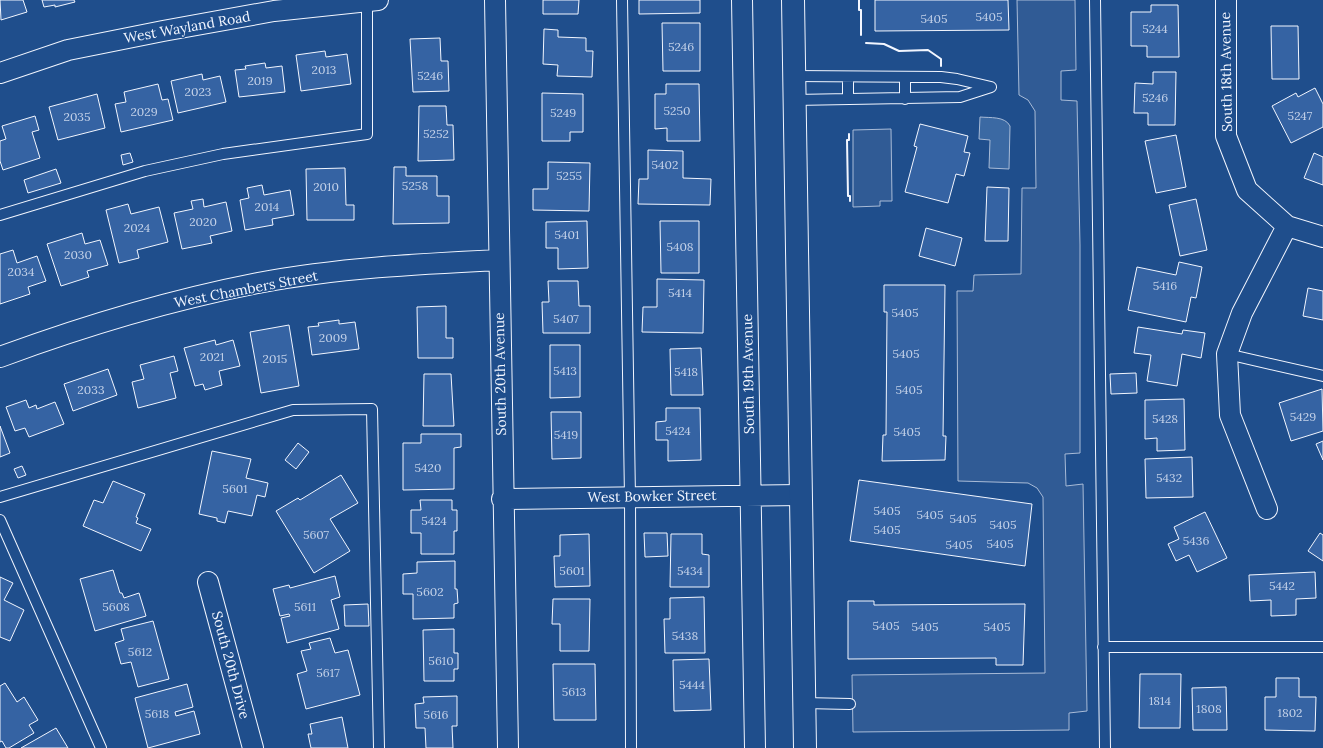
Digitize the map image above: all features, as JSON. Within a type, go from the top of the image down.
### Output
[{"type":"main road","points":[[793,0],[805,748]]},
{"type":"street","name":"West Wayland Road","points":[[0,73],[68,50],[163,31],[274,11],[371,0]]},
{"type":"street","name":"South 20th Avenue","points":[[495,0],[502,498],[508,748]]},
{"type":"street","name":"South 19th Avenue","points":[[742,0],[755,748]]},
{"type":"street","name":"South 18th Avenue","points":[[1226,0],[1226,136],[1247,190],[1288,226]]},
{"type":"street","points":[[1267,509],[1230,415],[1227,354],[1242,313],[1288,226],[1323,237]]},
{"type":"street","name":"West Chambers Street","points":[[0,357],[88,327],[165,304],[259,283],[394,266],[499,260]]},
{"type":"street","name":"West Bowker Street","points":[[502,498],[801,494]]},
{"type":"street","name":"South 20th Drive","points":[[208,582],[253,748]]},
{"type":"lane","points":[[0,215],[145,171],[268,146],[367,134],[371,0]]},
{"type":"lane","points":[[622,0],[630,497],[631,748]]},
{"type":"lane","points":[[1095,0],[1105,748]]},
{"type":"lane","points":[[794,76],[957,79],[991,87],[960,97],[794,100]]},
{"type":"lane","points":[[848,77],[848,99]]},
{"type":"lane","points":[[905,77],[905,99]]},
{"type":"lane","points":[[1227,354],[1323,376]]},
{"type":"lane","points":[[0,497],[293,410],[372,409],[379,748]]},
{"type":"lane","points":[[0,520],[101,748]]},
{"type":"lane","points":[[1103,647],[1323,647]]},
{"type":"lane","points":[[804,703],[850,704]]},
{"type":"shaded area","points":[[1017,0],[1075,0],[1076,70],[1061,71],[1061,100],[1077,101],[1080,245],[1080,453],[1065,454],[1066,486],[1083,484],[1087,711],[1069,713],[1069,730],[853,732],[852,675],[1045,673],[1043,497],[1037,488],[1028,483],[958,481],[957,291],[973,291],[974,275],[1021,274],[1022,188],[1036,188],[1035,111],[1028,100],[1019,95]]},
{"type":"shaded area","points":[[980,117],[1001,119],[1010,126],[1009,169],[989,168],[990,140],[979,139]]},
{"type":"shaded area","points":[[891,129],[892,201],[880,201],[880,206],[853,207],[853,130]]},
{"type":"building","points":[[0,0],[23,0],[27,12],[1,20]]},
{"type":"building","points":[[42,0],[74,0],[75,2],[55,7],[55,5],[44,7]]},
{"type":"building","points":[[543,0],[579,0],[578,14],[543,14]]},
{"type":"building","points":[[639,0],[700,0],[700,13],[639,14]]},
{"type":"building","points":[[875,0],[1008,0],[1009,30],[875,31]]},
{"type":"building","points":[[1151,5],[1178,5],[1179,57],[1147,57],[1147,46],[1131,46],[1131,12],[1151,12]]},
{"type":"building","points":[[662,23],[700,23],[700,71],[663,71]]},
{"type":"building","points":[[1271,26],[1298,26],[1299,79],[1272,79]]},
{"type":"building","points":[[544,29],[558,30],[558,37],[586,38],[586,51],[593,51],[592,77],[557,76],[558,65],[543,64]]},
{"type":"building","points":[[440,38],[441,61],[448,61],[449,91],[413,92],[410,39]]},
{"type":"building","points":[[325,51],[326,57],[347,54],[351,84],[301,91],[296,55]]},
{"type":"building","points":[[265,63],[266,68],[282,66],[285,92],[239,97],[235,70],[246,69],[245,66]]},
{"type":"building","points":[[1153,72],[1176,72],[1175,125],[1148,125],[1148,113],[1134,113],[1135,83],[1153,84]]},
{"type":"building","points":[[202,74],[203,80],[220,76],[226,102],[178,113],[171,81]]},
{"type":"building","points":[[158,84],[162,100],[168,99],[173,120],[121,132],[115,104],[126,102],[124,92]]},
{"type":"building","points":[[666,84],[699,84],[700,141],[667,141],[667,128],[655,129],[655,94],[666,94]]},
{"type":"building","points":[[1315,88],[1323,104],[1323,127],[1291,143],[1272,106],[1296,93],[1298,97]]},
{"type":"building","points":[[542,93],[583,94],[583,132],[570,132],[570,141],[542,141]]},
{"type":"building","points":[[97,94],[105,128],[58,140],[49,107]]},
{"type":"building","points":[[419,106],[446,106],[447,125],[453,125],[454,160],[418,161]]},
{"type":"building","points":[[35,116],[39,130],[32,132],[40,158],[3,170],[0,161],[0,141],[6,139],[2,126]]},
{"type":"building","points":[[920,124],[968,136],[964,152],[970,153],[964,176],[956,174],[948,203],[905,192],[917,147],[914,146]]},
{"type":"building","points":[[1176,135],[1186,187],[1156,193],[1145,141]]},
{"type":"building","points":[[648,150],[683,151],[683,178],[711,179],[710,205],[638,204],[639,179],[648,179]]},
{"type":"building","points":[[130,153],[133,162],[123,165],[121,155]]},
{"type":"building","points":[[1314,153],[1323,157],[1323,185],[1304,178]]},
{"type":"building","points":[[548,162],[590,163],[589,211],[533,210],[533,189],[548,189]]},
{"type":"building","points":[[394,167],[406,167],[406,176],[437,176],[437,196],[449,196],[449,223],[393,224]]},
{"type":"building","points":[[345,168],[346,205],[354,205],[354,220],[307,220],[306,169]]},
{"type":"building","points":[[56,169],[61,183],[28,193],[24,180]]},
{"type":"building","points":[[262,185],[264,195],[290,190],[294,215],[272,219],[273,225],[245,230],[240,200],[249,198],[247,188]]},
{"type":"building","points":[[987,187],[1009,188],[1008,241],[985,241]]},
{"type":"building","points":[[203,199],[204,207],[226,202],[232,231],[210,236],[212,243],[182,249],[174,213],[193,209],[191,201]]},
{"type":"building","points":[[1196,199],[1207,250],[1180,256],[1169,205]]},
{"type":"building","points":[[128,204],[131,214],[159,207],[168,242],[137,250],[139,258],[119,263],[106,210]]},
{"type":"building","points":[[587,221],[588,268],[558,269],[558,248],[546,248],[546,222]]},
{"type":"building","points":[[660,221],[699,221],[699,273],[661,273]]},
{"type":"building","points":[[926,228],[962,238],[955,266],[919,256]]},
{"type":"building","points":[[82,233],[85,244],[100,240],[108,265],[87,271],[89,277],[61,286],[47,244]]},
{"type":"building","points":[[13,250],[17,263],[37,256],[46,281],[28,287],[30,294],[0,304],[0,254]]},
{"type":"building","points":[[1179,262],[1202,267],[1196,298],[1191,297],[1186,322],[1128,310],[1137,267],[1176,275]]},
{"type":"building","points":[[657,279],[704,280],[703,333],[642,332],[643,307],[657,307]]},
{"type":"building","points":[[548,281],[578,281],[579,306],[590,306],[590,333],[543,333],[542,302],[549,302]]},
{"type":"building","points":[[884,285],[945,285],[943,436],[946,436],[945,460],[882,461],[883,435],[886,435],[887,312],[884,312]]},
{"type":"building","points":[[1308,288],[1323,291],[1323,320],[1303,316]]},
{"type":"building","points":[[446,306],[446,338],[453,338],[453,358],[418,358],[417,307]]},
{"type":"building","points":[[339,320],[339,324],[355,322],[359,349],[312,355],[308,327],[319,326],[318,323]]},
{"type":"building","points":[[289,325],[299,386],[261,393],[250,332]]},
{"type":"building","points":[[1138,327],[1182,334],[1183,330],[1205,333],[1201,358],[1182,354],[1177,386],[1147,381],[1151,355],[1134,353]]},
{"type":"building","points":[[215,340],[216,345],[233,340],[240,366],[219,371],[222,385],[205,390],[203,384],[195,386],[184,348]]},
{"type":"building","points":[[550,345],[580,345],[580,397],[550,398]]},
{"type":"building","points":[[701,348],[703,395],[671,395],[670,349]]},
{"type":"building","points":[[174,356],[178,371],[170,373],[176,398],[138,408],[132,382],[144,379],[140,365]]},
{"type":"building","points":[[108,369],[117,395],[73,411],[64,384]]},
{"type":"building","points":[[1136,373],[1137,393],[1111,394],[1110,374]]},
{"type":"building","points":[[424,374],[451,374],[454,426],[423,426]]},
{"type":"building","points":[[1322,389],[1323,431],[1291,441],[1279,403]]},
{"type":"building","points":[[1184,399],[1185,450],[1157,451],[1157,438],[1145,439],[1145,400]]},
{"type":"building","points":[[26,400],[29,408],[36,405],[37,409],[55,402],[64,424],[29,437],[25,428],[15,431],[6,407]]},
{"type":"building","points":[[666,408],[700,408],[701,460],[668,461],[668,440],[656,440],[656,422],[666,421]]},
{"type":"building","points":[[551,412],[581,412],[581,458],[552,459]]},
{"type":"building","points":[[0,426],[10,453],[0,457]]},
{"type":"building","points":[[421,434],[461,434],[461,447],[454,448],[454,489],[403,490],[403,443],[421,443]]},
{"type":"building","points":[[1323,441],[1323,460],[1316,444]]},
{"type":"building","points":[[298,443],[309,452],[296,469],[285,460]]},
{"type":"building","points":[[212,451],[251,459],[246,478],[268,483],[265,497],[257,495],[252,516],[228,511],[225,523],[217,521],[217,518],[199,514]]},
{"type":"building","points":[[1192,457],[1193,497],[1146,498],[1145,459]]},
{"type":"building","points":[[22,466],[26,475],[18,478],[14,469]]},
{"type":"building","points":[[341,475],[358,503],[330,519],[350,551],[314,573],[276,511],[298,498],[300,500]]},
{"type":"building","points":[[859,480],[1032,504],[1025,566],[850,541]]},
{"type":"building","points":[[113,481],[145,494],[136,517],[138,518],[136,523],[151,529],[141,551],[83,526],[94,500],[103,503]]},
{"type":"building","points":[[420,500],[452,500],[452,510],[457,510],[457,531],[454,531],[454,554],[421,554],[421,533],[411,533],[411,510],[421,510]]},
{"type":"building","points":[[1205,512],[1227,558],[1197,572],[1189,555],[1176,561],[1168,544],[1179,539],[1174,527]]},
{"type":"building","points":[[644,533],[667,533],[668,556],[645,557]]},
{"type":"building","points":[[1320,533],[1323,535],[1323,561],[1308,551]]},
{"type":"building","points":[[589,534],[590,586],[555,587],[554,556],[560,556],[560,535]]},
{"type":"building","points":[[671,534],[702,534],[702,554],[709,555],[709,587],[670,587]]},
{"type":"building","points":[[455,561],[455,589],[457,589],[458,603],[454,604],[454,618],[413,619],[413,594],[403,594],[403,574],[417,573],[417,562]]},
{"type":"building","points":[[113,570],[120,593],[122,593],[124,598],[139,593],[146,616],[95,631],[80,579]]},
{"type":"building","points":[[1315,572],[1316,598],[1296,599],[1296,615],[1271,616],[1271,600],[1250,601],[1249,575]]},
{"type":"building","points":[[335,576],[340,597],[331,600],[339,629],[287,643],[281,618],[290,616],[289,614],[280,616],[273,589],[289,585],[290,588]]},
{"type":"building","points":[[0,577],[13,583],[4,600],[24,610],[10,641],[0,637]]},
{"type":"building","points":[[704,597],[705,653],[665,653],[664,619],[670,619],[670,598]]},
{"type":"building","points":[[553,599],[590,599],[589,651],[560,651],[560,624],[552,624]]},
{"type":"building","points":[[848,601],[874,601],[874,605],[1025,604],[1023,665],[996,665],[996,658],[848,659]]},
{"type":"building","points":[[368,604],[369,626],[345,626],[344,605]]},
{"type":"building","points":[[153,621],[169,679],[138,687],[131,662],[121,664],[115,643],[124,640],[121,629]]},
{"type":"building","points":[[454,629],[454,653],[458,653],[458,669],[454,669],[454,681],[424,681],[423,630]]},
{"type":"building","points":[[330,638],[335,653],[348,650],[360,695],[306,709],[297,674],[307,671],[301,651],[311,649],[309,643]]},
{"type":"building","points":[[709,659],[711,710],[674,711],[673,660]]},
{"type":"building","points":[[553,664],[595,664],[596,720],[554,720]]},
{"type":"building","points":[[1140,674],[1181,674],[1180,728],[1139,728]]},
{"type":"building","points":[[1276,678],[1299,678],[1299,697],[1316,697],[1315,731],[1265,730],[1265,697],[1276,697]]},
{"type":"building","points":[[5,683],[17,702],[24,697],[38,720],[29,725],[34,733],[9,748],[6,748],[2,741],[0,742],[0,686]]},
{"type":"building","points":[[187,684],[193,707],[175,712],[176,716],[194,711],[200,734],[148,748],[135,698]]},
{"type":"building","points":[[1226,687],[1227,730],[1193,730],[1192,688]]},
{"type":"building","points":[[457,696],[457,726],[452,726],[453,748],[426,748],[425,728],[416,728],[415,704],[424,703],[423,697]]},
{"type":"building","points":[[342,717],[348,748],[311,748],[308,734],[312,734],[310,724]]},
{"type":"building","points":[[56,728],[68,748],[21,748]]},
{"type":"wall","points":[[859,0],[859,10],[861,10],[861,35]]},
{"type":"wall","points":[[866,43],[884,44],[899,51],[928,50],[941,59],[941,66]]},
{"type":"wall","points":[[849,134],[849,140],[847,140],[848,196],[850,196],[850,201]]}]
